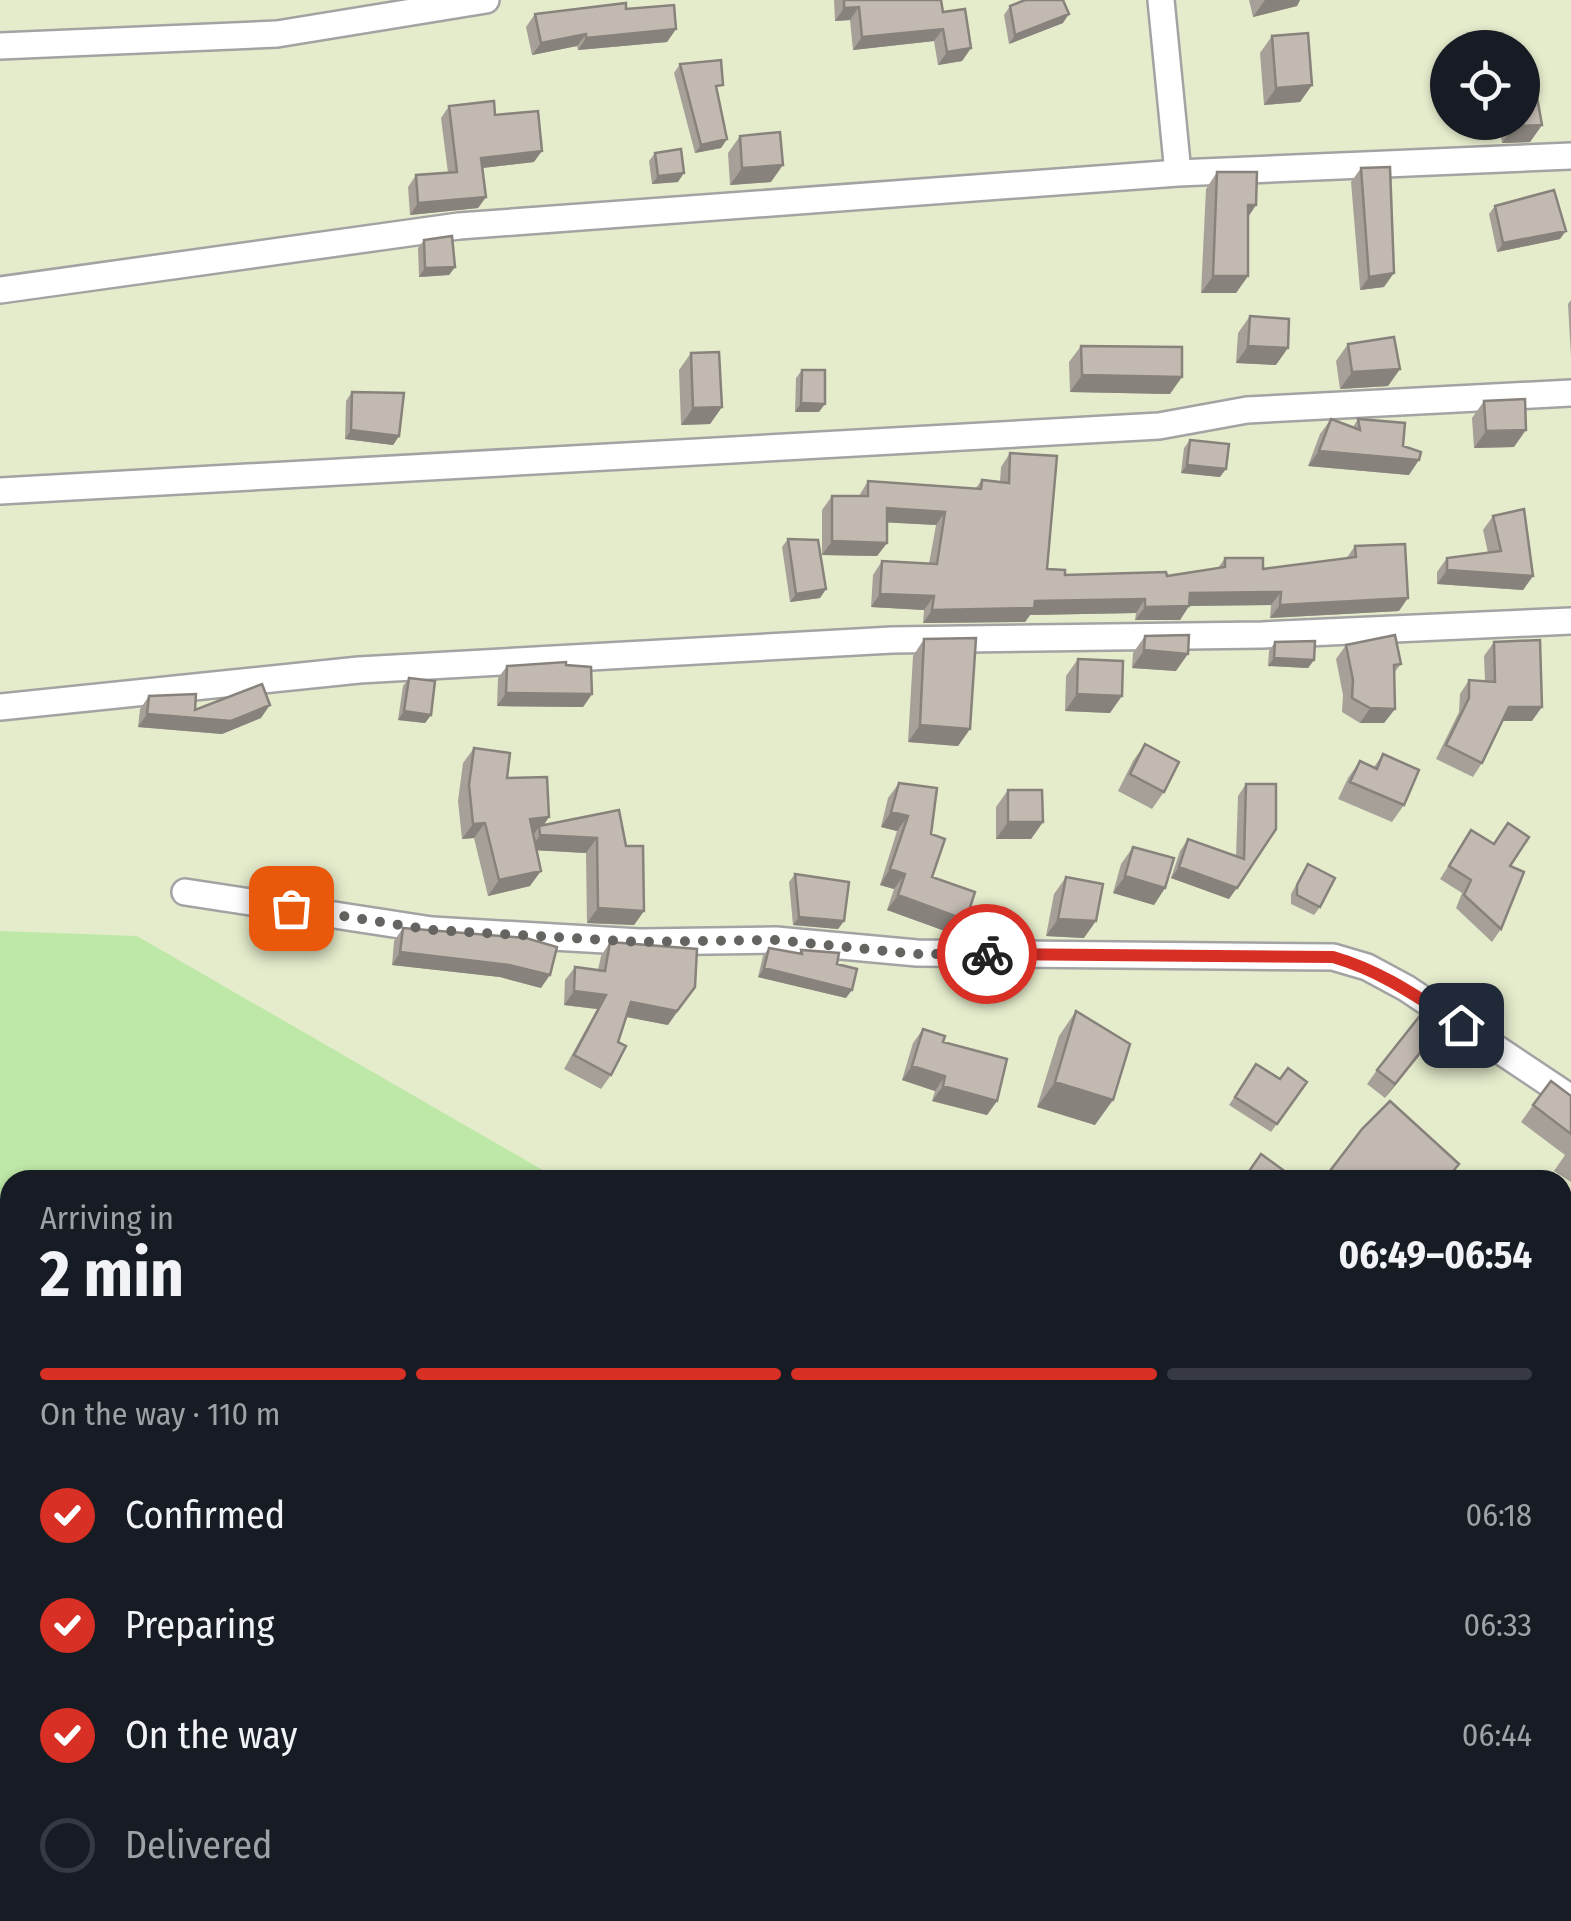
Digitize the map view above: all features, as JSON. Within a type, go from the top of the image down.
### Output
[{"type":"street","points":[[0,46],[277,34],[486,0]]},
{"type":"street","points":[[1160,0],[1178,173]]},
{"type":"street","points":[[0,290],[460,226],[1178,173],[1571,156]]},
{"type":"street","points":[[0,492],[1159,426],[1246,410],[1571,393]]},
{"type":"street","points":[[0,707],[359,670],[892,640],[1262,635],[1571,621]]},
{"type":"street","points":[[186,892],[432,930],[621,941],[776,940],[916,954],[1333,957],[1367,966],[1406,988],[1571,1098]]},
{"type":"green space","points":[[0,0],[1571,0],[1571,1170],[0,1170]]},
{"type":"green space","points":[[0,931],[137,936],[543,1170],[0,1170]]},
{"type":"building","points":[[844,0],[941,0],[943,12],[965,9],[971,48],[947,52],[943,29],[862,37],[859,7],[844,8]]},
{"type":"building","points":[[1025,0],[1063,0],[1069,14],[1015,35],[1010,6]]},
{"type":"building","points":[[626,3],[626,9],[674,5],[676,29],[586,38],[586,34],[541,43],[535,14]]},
{"type":"building","points":[[1308,33],[1312,85],[1276,88],[1272,36]]},
{"type":"building","points":[[721,60],[723,85],[716,86],[727,139],[701,145],[680,64]]},
{"type":"building","points":[[494,101],[495,115],[538,111],[542,151],[481,158],[486,197],[418,203],[416,175],[457,172],[449,106]]},
{"type":"building","points":[[780,132],[783,165],[742,168],[740,136]]},
{"type":"building","points":[[681,149],[684,173],[658,176],[655,153]]},
{"type":"building","points":[[1390,167],[1394,273],[1369,277],[1361,168]]},
{"type":"building","points":[[1217,172],[1257,172],[1256,205],[1248,205],[1248,276],[1213,276]]},
{"type":"building","points":[[1554,190],[1566,231],[1503,243],[1495,206]]},
{"type":"building","points":[[452,236],[455,267],[425,268],[424,240]]},
{"type":"building","points":[[1250,316],[1289,319],[1288,348],[1248,346]]},
{"type":"building","points":[[1394,337],[1400,369],[1352,372],[1348,344]]},
{"type":"building","points":[[1081,346],[1182,347],[1182,377],[1082,375]]},
{"type":"building","points":[[719,352],[722,407],[693,408],[691,353]]},
{"type":"building","points":[[802,370],[825,370],[825,404],[801,403]]},
{"type":"building","points":[[352,392],[404,393],[399,436],[351,430]]},
{"type":"building","points":[[1525,399],[1526,430],[1486,431],[1484,401]]},
{"type":"building","points":[[1331,419],[1360,430],[1358,419],[1405,423],[1403,446],[1421,452],[1419,460],[1319,451]]},
{"type":"building","points":[[1190,440],[1229,444],[1226,469],[1187,465]]},
{"type":"building","points":[[1010,453],[1057,456],[1047,569],[1065,570],[1065,575],[1166,572],[1167,576],[1225,567],[1225,558],[1263,558],[1263,569],[1356,557],[1355,546],[1405,544],[1408,598],[1280,605],[1281,592],[1190,593],[1189,606],[1145,607],[1145,599],[1035,601],[1034,608],[932,610],[934,596],[880,594],[882,561],[937,564],[945,512],[887,508],[887,543],[832,541],[832,496],[868,496],[868,481],[981,489],[982,480],[1009,483]]},
{"type":"building","points":[[1524,509],[1533,576],[1447,570],[1447,558],[1501,551],[1493,516]]},
{"type":"building","points":[[788,539],[818,540],[826,589],[796,594]]},
{"type":"building","points":[[1189,635],[1188,654],[1144,650],[1145,636]]},
{"type":"building","points":[[1395,635],[1401,664],[1394,665],[1395,709],[1370,708],[1352,698],[1353,680],[1346,645]]},
{"type":"building","points":[[976,638],[970,729],[920,725],[924,639]]},
{"type":"building","points":[[1540,640],[1542,707],[1509,707],[1482,763],[1446,745],[1469,698],[1469,680],[1495,682],[1494,642]]},
{"type":"building","points":[[1315,641],[1314,660],[1274,658],[1275,642]]},
{"type":"building","points":[[1078,659],[1123,661],[1122,696],[1077,694]]},
{"type":"building","points":[[566,662],[591,667],[592,694],[506,693],[507,666]]},
{"type":"building","points":[[409,678],[435,681],[431,715],[404,711]]},
{"type":"building","points":[[262,684],[270,705],[231,721],[147,714],[149,696],[196,694],[195,710]]},
{"type":"building","points":[[1145,744],[1179,762],[1164,792],[1130,774]]},
{"type":"building","points":[[474,748],[510,753],[507,778],[547,777],[549,817],[530,819],[541,871],[499,880],[485,823],[473,824],[469,785]]},
{"type":"building","points":[[1383,754],[1419,770],[1404,805],[1350,782],[1360,761],[1377,769]]},
{"type":"building","points":[[899,783],[937,788],[931,834],[945,839],[932,877],[975,892],[966,920],[898,895],[905,874],[890,869],[908,816],[891,812]]},
{"type":"building","points":[[1246,784],[1276,784],[1276,829],[1237,888],[1179,867],[1188,839],[1244,859]]},
{"type":"building","points":[[1008,790],[1042,790],[1043,822],[1008,822]]},
{"type":"building","points":[[619,810],[626,846],[643,846],[644,911],[598,908],[597,838],[540,835],[539,826]]},
{"type":"building","points":[[1508,823],[1529,837],[1510,866],[1524,872],[1501,929],[1464,895],[1471,880],[1449,866],[1471,830],[1494,844]]},
{"type":"building","points":[[1133,847],[1174,858],[1165,888],[1125,876]]},
{"type":"building","points":[[1308,864],[1335,878],[1320,907],[1297,895],[1297,885]]},
{"type":"building","points":[[795,874],[849,882],[844,921],[799,917]]},
{"type":"building","points":[[1066,877],[1103,884],[1096,921],[1058,919]]},
{"type":"building","points":[[403,928],[526,938],[557,947],[550,975],[509,965],[400,952]]},
{"type":"building","points":[[610,942],[697,949],[695,987],[677,1011],[631,1002],[618,1042],[626,1046],[611,1075],[574,1055],[606,995],[574,991],[575,967],[605,971]]},
{"type":"building","points":[[769,948],[802,954],[801,950],[839,953],[837,964],[857,969],[852,990],[764,968]]},
{"type":"building","points":[[1430,1003],[1449,1016],[1395,1084],[1377,1070]]},
{"type":"building","points":[[1076,1011],[1130,1044],[1113,1100],[1055,1082]]},
{"type":"building","points":[[923,1029],[945,1036],[943,1042],[1007,1059],[997,1101],[943,1086],[945,1076],[912,1066]]},
{"type":"building","points":[[1256,1064],[1280,1079],[1288,1068],[1307,1082],[1277,1124],[1235,1097]]},
{"type":"building","points":[[1551,1081],[1571,1096],[1571,1134],[1533,1105]]},
{"type":"building","points":[[1390,1101],[1459,1164],[1454,1170],[1331,1170]]},
{"type":"building","points":[[1261,1154],[1283,1170],[1250,1170]]},
{"type":"way so far","points":[[291,908],[432,930],[640,942],[776,940],[916,954],[987,954]]},
{"type":"route","points":[[987,954],[1333,957],[1367,966],[1461,1025]]}]
